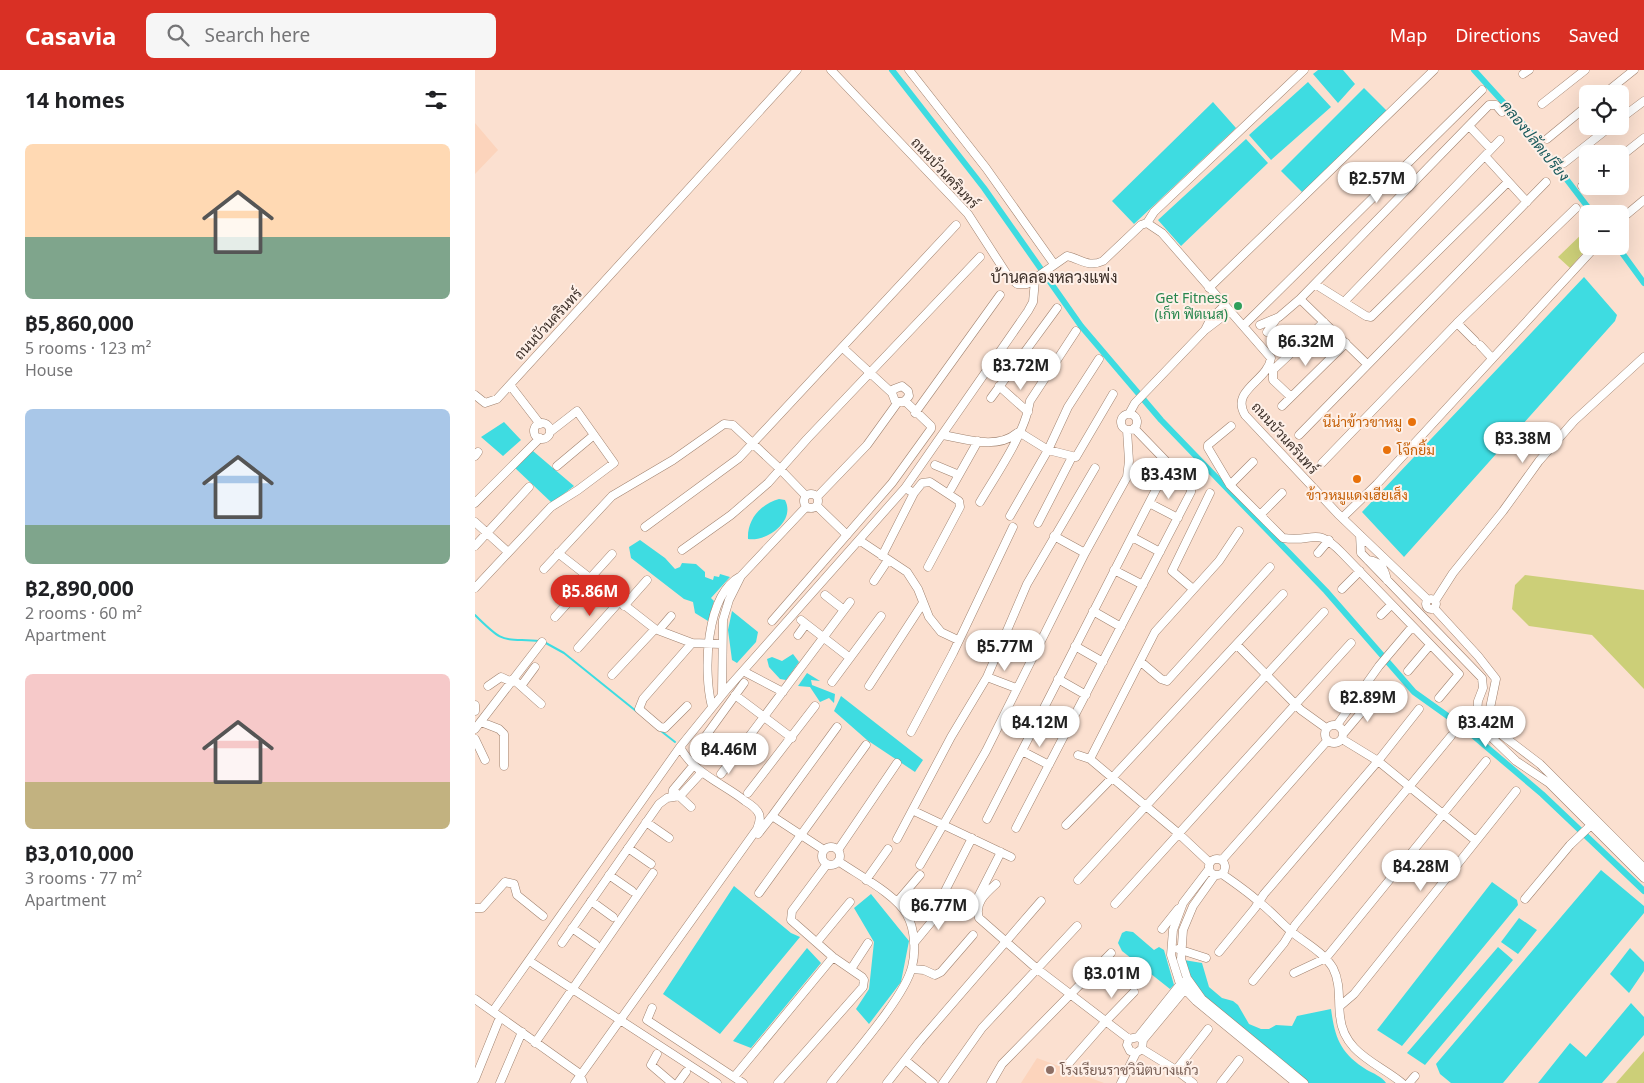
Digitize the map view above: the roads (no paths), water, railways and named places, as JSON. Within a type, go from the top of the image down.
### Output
[{"type":"street","name":"ถนนบัวนครินทร์","points":[[475,395],[485,403],[491,402],[509,385],[797,70]]},
{"type":"street","name":"ถนนบัวนครินทร์","points":[[831,70],[968,214],[1008,276],[1017,284],[1027,284],[1037,277]]},
{"type":"street","points":[[910,70],[986,168],[1052,265]]},
{"type":"street","points":[[493,1011],[712,707],[905,488],[1028,312],[1033,302],[1037,277],[1067,256],[1083,263],[1095,264],[1103,261],[1141,225],[1147,223],[1154,212],[1304,70]]},
{"type":"street","points":[[1209,288],[1434,70]]},
{"type":"street","points":[[1542,104],[1585,70]]},
{"type":"street","points":[[1615,85],[1634,70]]},
{"type":"street","points":[[1244,325],[1482,90]]},
{"type":"street","points":[[1629,112],[1644,101]]},
{"type":"street","points":[[1263,336],[1279,317],[1300,300],[1489,105],[1496,106],[1502,112]]},
{"type":"street","points":[[1547,139],[1579,113]]},
{"type":"street","points":[[1469,126],[1491,149]]},
{"type":"street","points":[[1564,163],[1600,135]]},
{"type":"street","points":[[1629,150],[1644,138]]},
{"type":"street","points":[[1344,302],[1500,140]]},
{"type":"street","points":[[1485,156],[1527,202]]},
{"type":"street","points":[[1315,284],[1371,317],[1508,182]]},
{"type":"street","points":[[1299,436],[1546,182]]},
{"type":"street","points":[[1629,212],[1644,200]]},
{"type":"street","points":[[1322,463],[1457,323],[1576,208]]},
{"type":"street","name":"ถนนบัวนครินทร์","points":[[1147,223],[1162,233],[1209,288],[1244,325],[1256,329],[1263,336],[1271,358],[1270,367],[1245,392],[1240,400],[1241,408],[1245,415],[1343,517]]},
{"type":"street","points":[[645,527],[729,467],[843,348],[956,225]]},
{"type":"street","points":[[1588,255],[1377,484],[1343,517],[1432,603],[1496,679],[1489,719],[1497,732],[1540,764],[1644,868]]},
{"type":"street","points":[[682,550],[756,495],[980,257]]},
{"type":"street","points":[[915,413],[1000,295]]},
{"type":"street","points":[[1300,300],[1367,364]]},
{"type":"street","points":[[991,398],[1057,308]]},
{"type":"street","points":[[1016,828],[1192,489],[1169,464],[1131,429],[1122,427],[1121,419],[1129,414],[1135,403],[1151,385],[1227,308]]},
{"type":"street","points":[[1256,329],[1279,317]]},
{"type":"street","points":[[1291,397],[1273,380],[1273,370],[1323,322]]},
{"type":"street","points":[[1457,323],[1493,358]]},
{"type":"street","points":[[980,502],[1019,432],[1028,412],[1030,401],[1076,331]]},
{"type":"street","points":[[1282,406],[1346,343]]},
{"type":"street","points":[[772,621],[892,483],[931,429],[931,426],[902,402],[893,398],[892,393],[869,374],[843,348]]},
{"type":"street","points":[[1432,603],[1453,572],[1503,511],[1539,461],[1573,421],[1644,357]]},
{"type":"street","points":[[1010,516],[1048,450],[1068,407],[1099,359]]},
{"type":"street","points":[[509,385],[540,424],[547,425],[550,432]]},
{"type":"street","points":[[999,386],[1028,412]]},
{"type":"street","points":[[847,535],[817,506],[817,497],[867,445],[909,396],[906,388],[897,387],[892,393]]},
{"type":"street","points":[[1019,432],[1048,450],[1072,457],[1079,455],[1113,394]]},
{"type":"street","points":[[475,503],[540,438],[546,438],[550,432],[577,411],[614,463],[578,490],[551,507],[475,588]]},
{"type":"street","points":[[921,865],[986,751],[1085,553],[1127,477],[1131,429],[1137,419],[1129,414]]},
{"type":"street","points":[[540,424],[536,427],[535,432],[540,438]]},
{"type":"street","points":[[544,568],[613,496],[673,460],[724,424],[733,425],[806,496]]},
{"type":"street","points":[[1231,426],[1208,445],[1231,485],[1283,538],[1295,540],[1321,536],[1329,540],[1360,571],[1459,674],[1439,698]]},
{"type":"street","points":[[943,435],[978,441],[1002,442],[1019,432]]},
{"type":"street","points":[[557,466],[594,435]]},
{"type":"street","points":[[951,489],[978,441]]},
{"type":"street","points":[[1038,523],[1072,457]]},
{"type":"street","points":[[1231,485],[1253,462]]},
{"type":"street","points":[[987,819],[1169,464]]},
{"type":"street","points":[[935,465],[959,475]]},
{"type":"street","points":[[897,839],[951,737],[987,677],[1027,584],[1095,468]]},
{"type":"street","points":[[874,580],[914,493],[921,483],[930,482],[959,501],[960,507],[928,567]]},
{"type":"street","points":[[475,546],[529,487]]},
{"type":"street","points":[[905,488],[914,493]]},
{"type":"street","points":[[1193,589],[1172,571],[1210,493]]},
{"type":"street","points":[[1260,515],[1282,493]]},
{"type":"street","points":[[817,497],[813,494],[806,496],[803,502],[810,509],[817,506]]},
{"type":"street","points":[[1149,503],[1178,518]]},
{"type":"street","points":[[723,694],[721,644],[723,620],[729,600],[741,576],[806,507]]},
{"type":"street","points":[[475,522],[508,552]]},
{"type":"street","points":[[911,732],[953,653],[1013,527]]},
{"type":"street","points":[[1090,759],[1107,722],[1141,662],[1155,632],[1219,561],[1239,531]]},
{"type":"street","points":[[1360,535],[1361,553],[1368,560],[1378,562],[1385,568],[1387,580],[1482,678],[1483,688],[1478,701],[1477,713],[1487,732],[1516,761],[1541,776],[1586,830],[1644,878]]},
{"type":"street","points":[[1054,536],[1085,553]]},
{"type":"street","points":[[1132,537],[1160,552]]},
{"type":"street","points":[[859,540],[907,572],[918,589],[929,617],[941,632],[958,640]]},
{"type":"street","points":[[1318,553],[1329,540]]},
{"type":"street","points":[[558,552],[591,577],[621,604],[657,630],[692,643],[721,644]]},
{"type":"street","points":[[555,617],[612,554]]},
{"type":"street","points":[[1141,662],[1161,679],[1167,680],[1270,567]]},
{"type":"street","points":[[1114,570],[1143,585]]},
{"type":"street","points":[[1342,589],[1360,571]]},
{"type":"street","points":[[712,707],[708,676],[711,632],[723,590],[730,582],[741,576]]},
{"type":"street","points":[[578,648],[647,580]]},
{"type":"street","points":[[1066,825],[1283,594]]},
{"type":"street","points":[[825,596],[844,610]]},
{"type":"street","points":[[721,774],[850,602]]},
{"type":"street","points":[[869,686],[923,603]]},
{"type":"street","points":[[1381,615],[1391,605]]},
{"type":"street","points":[[1093,611],[1121,626]]},
{"type":"street","points":[[1079,880],[1324,612]]},
{"type":"street","points":[[612,675],[671,616]]},
{"type":"street","points":[[832,682],[881,616]]},
{"type":"street","points":[[798,635],[804,622],[850,658]]},
{"type":"street","points":[[1337,725],[1379,666],[1412,627]]},
{"type":"street","points":[[475,729],[542,642]]},
{"type":"street","points":[[687,706],[665,728],[660,727],[639,709],[643,699],[692,643]]},
{"type":"street","points":[[1115,904],[1351,643]]},
{"type":"street","points":[[1237,645],[1265,676],[1296,705],[1326,728]]},
{"type":"street","points":[[1408,671],[1430,645]]},
{"type":"street","points":[[1075,646],[1103,662]]},
{"type":"street","points":[[521,686],[535,667]]},
{"type":"street","points":[[743,671],[783,692]]},
{"type":"street","points":[[488,686],[501,677],[512,680],[541,704]]},
{"type":"street","points":[[987,677],[1017,688]]},
{"type":"street","points":[[1058,680],[1086,694]]},
{"type":"street","points":[[697,748],[744,683]]},
{"type":"street","points":[[735,695],[792,738]]},
{"type":"street","points":[[1337,725],[1331,725],[1326,728],[1324,735],[1327,741],[1334,744],[1375,696]]},
{"type":"street","points":[[475,705],[475,711]]},
{"type":"street","points":[[748,793],[815,706]]},
{"type":"street","points":[[1219,952],[1259,901],[1378,761],[1419,709]]},
{"type":"street","points":[[1041,714],[1069,728]]},
{"type":"street","points":[[481,722],[499,729],[504,734],[504,766]]},
{"type":"street","points":[[1337,725],[1342,736],[1378,761],[1476,841]]},
{"type":"street","points":[[731,870],[837,726]]},
{"type":"street","points":[[1253,981],[1291,931],[1451,736]]},
{"type":"street","points":[[475,739],[485,760]]},
{"type":"street","points":[[1121,1083],[1139,1051],[1140,1039],[1185,984],[1181,959],[1183,930],[1193,906],[1214,871],[1217,859],[1222,860],[1327,741]]},
{"type":"street","points":[[759,893],[866,745]]},
{"type":"street","points":[[575,1083],[757,829],[760,822],[759,814],[754,808],[730,789],[693,766],[681,748]]},
{"type":"street","points":[[1022,752],[1049,766]]},
{"type":"street","points":[[1078,755],[1090,759],[1178,833],[1214,871],[1259,901],[1291,931],[1326,958],[1333,969],[1340,987],[1343,1032],[1350,1045],[1359,1054],[1402,1083]]},
{"type":"street","points":[[1294,973],[1326,958],[1485,761]]},
{"type":"street","points":[[838,850],[897,763]]},
{"type":"street","points":[[675,794],[693,766]]},
{"type":"street","points":[[562,943],[661,801],[675,794],[702,772]]},
{"type":"street","points":[[1340,1006],[1354,994],[1516,791]]},
{"type":"street","points":[[675,794],[691,807]]},
{"type":"street","points":[[913,811],[1011,857]]},
{"type":"street","points":[[772,816],[824,850]]},
{"type":"street","points":[[646,822],[669,838]]},
{"type":"street","points":[[1525,900],[1586,830]]},
{"type":"street","points":[[946,889],[972,838]]},
{"type":"street","points":[[833,847],[838,850],[840,854],[838,861],[831,865],[827,864],[823,860],[824,850],[833,847]]},
{"type":"street","points":[[628,848],[651,864]]},
{"type":"street","points":[[866,880],[887,849]]},
{"type":"street","points":[[975,903],[1001,852]]},
{"type":"street","points":[[1162,929],[1183,903],[1214,871],[1226,867],[1222,860]]},
{"type":"street","points":[[831,1083],[901,991],[912,969],[915,954],[913,931],[907,915],[897,902],[838,861]]},
{"type":"street","points":[[778,1083],[863,987],[864,980],[833,957],[791,920],[790,916],[827,864]]},
{"type":"street","points":[[535,1043],[653,873]]},
{"type":"street","points":[[609,875],[632,891]]},
{"type":"street","points":[[897,902],[920,875]]},
{"type":"street","points":[[475,908],[482,908],[505,882],[509,882],[514,884],[517,895],[543,916]]},
{"type":"street","points":[[996,884],[983,896],[978,914],[1004,942],[1105,1022],[1129,1039],[1140,1039]]},
{"type":"street","points":[[591,901],[613,917]]},
{"type":"street","points":[[887,1083],[1004,942],[1041,901]]},
{"type":"street","points":[[817,942],[850,902]]},
{"type":"street","points":[[914,943],[947,903]]},
{"type":"street","points":[[1183,903],[1173,930],[1171,948],[1185,984],[1296,1083]]},
{"type":"street","points":[[943,1083],[983,1028],[1036,968],[1077,926]]},
{"type":"street","points":[[572,928],[595,944]]},
{"type":"street","points":[[1173,930],[1183,930]]},
{"type":"street","points":[[912,969],[924,970],[935,974],[941,972],[973,935]]},
{"type":"street","points":[[851,969],[867,943]]},
{"type":"street","points":[[1171,948],[1181,949],[1206,958]]},
{"type":"street","points":[[991,1083],[1002,1064],[1111,953]]},
{"type":"street","points":[[733,1077],[833,957]]},
{"type":"street","points":[[534,964],[618,1021],[717,1083]]},
{"type":"street","points":[[1069,1063],[1134,992]]},
{"type":"street","points":[[475,999],[580,1074],[583,1083]]},
{"type":"street","points":[[652,1008],[647,1020],[743,1083]]},
{"type":"street","points":[[475,1079],[498,1022]]},
{"type":"street","points":[[1176,1070],[1208,1029]]},
{"type":"street","points":[[500,1083],[522,1032]]},
{"type":"street","points":[[1129,1039],[1127,1045],[1130,1051],[1139,1051],[1176,1070],[1193,1083]]},
{"type":"street","points":[[1258,1049],[1304,1083]]},
{"type":"street","points":[[657,1054],[651,1065],[672,1083]]},
{"type":"street","points":[[905,1060],[933,1083]]},
{"type":"street","points":[[1221,1083],[1239,1060]]},
{"type":"street","points":[[678,1083],[686,1072]]},
{"type":"street","points":[[1409,1083],[1415,1076]]},
{"type":"water","points":[[1318,70],[1343,70],[1355,84],[1338,103],[1313,74]]},
{"type":"water","points":[[1308,82],[1331,107],[1271,160],[1249,135]]},
{"type":"water","points":[[1364,88],[1388,112],[1305,195],[1281,171]]},
{"type":"water","points":[[1213,102],[1236,128],[1134,224],[1112,201]]},
{"type":"water","points":[[1246,139],[1268,163],[1181,246],[1158,220]]},
{"type":"water","points":[[1584,277],[1617,315],[1615,321],[1404,557],[1362,512]]},
{"type":"water","points":[[504,422],[521,440],[503,456],[481,437]]},
{"type":"water","points":[[533,451],[574,486],[552,503],[514,467]]},
{"type":"water","points":[[785,500],[787,508],[787,515],[783,522],[771,534],[748,539],[750,525],[756,513],[772,501]]},
{"type":"water","points":[[640,540],[665,558],[675,569],[680,567],[682,563],[696,564],[705,572],[705,577],[713,580],[714,576],[719,577],[720,574],[730,577],[711,598],[714,601],[708,621],[695,613],[693,602],[684,599],[631,558],[629,547]]},
{"type":"water","points":[[732,611],[758,632],[756,642],[737,663],[732,660],[728,630]]},
{"type":"water","points":[[793,654],[799,662],[786,680],[780,679],[769,667],[767,659],[772,657],[782,661]]},
{"type":"water","points":[[807,673],[820,681],[811,680],[812,685],[835,694],[834,703],[829,698],[820,702],[810,687],[798,686]]},
{"type":"water","points":[[841,696],[923,760],[915,772],[867,740],[834,711]]},
{"type":"water","points":[[1601,870],[1644,906],[1644,913],[1503,1083],[1451,1083],[1440,1074],[1436,1064]]},
{"type":"water","points":[[1492,882],[1517,900],[1518,905],[1402,1046],[1377,1030]]},
{"type":"water","points":[[734,886],[791,933],[800,937],[720,1034],[663,994]]},
{"type":"water","points":[[871,894],[909,941],[901,982],[869,1024],[856,1009],[869,989],[874,942],[854,908]]},
{"type":"water","points":[[1519,918],[1537,930],[1518,954],[1501,942]]},
{"type":"water","points":[[1126,931],[1133,932],[1154,950],[1159,947],[1164,950],[1174,985],[1170,989],[1122,951],[1118,943],[1122,933]]},
{"type":"water","points":[[1498,947],[1513,960],[1425,1065],[1407,1053]]},
{"type":"water","points":[[807,948],[821,963],[751,1048],[733,1041]]},
{"type":"water","points":[[1630,948],[1644,962],[1644,971],[1629,993],[1610,974]]},
{"type":"water","points":[[1184,960],[1202,963],[1209,987],[1222,998],[1233,1001],[1238,1005],[1249,1024],[1261,1029],[1269,1029],[1276,1025],[1292,1026],[1297,1016],[1331,1009],[1337,1037],[1345,1051],[1358,1064],[1380,1077],[1386,1083],[1305,1083],[1201,996],[1185,972]]},
{"type":"water","points":[[1631,1003],[1644,1017],[1644,1035],[1602,1083],[1538,1083],[1570,1043],[1586,1057]]},
{"type":"waterway","points":[[892,70],[984,188],[1081,326],[1161,420],[1326,591],[1414,692],[1463,727],[1542,794],[1644,891]]},
{"type":"waterway","name":"คลองปลัดเปรียง","points":[[1474,70],[1532,134],[1586,205]]},
{"type":"waterway","name":"คลองปลัดเปรียง","points":[[1624,255],[1644,283]]},
{"type":"waterway","points":[[475,615],[498,636],[510,639],[540,641]]},
{"type":"waterway","points":[[544,642],[564,653],[636,711]]},
{"type":"waterway","points":[[661,731],[675,742]]},
{"type":"place","name":"Get Fitness (เก็ท ฟิตเนส)","points":[[1238,306]]},
{"type":"place","name":"นีน่าข้าวขาหมู","points":[[1412,422]]},
{"type":"place","name":"โจ๊กยิ้ม","points":[[1387,450]]},
{"type":"place","name":"ข้าวหมูแดงเฮียเส็ง","points":[[1357,479]]},
{"type":"place","name":"โรงเรียนราชวินิตบางแก้ว","points":[[1050,1070]]},
{"type":"district","name":"บ้านคลองหลวงแพ่ง","points":[[1054,277]]}]
